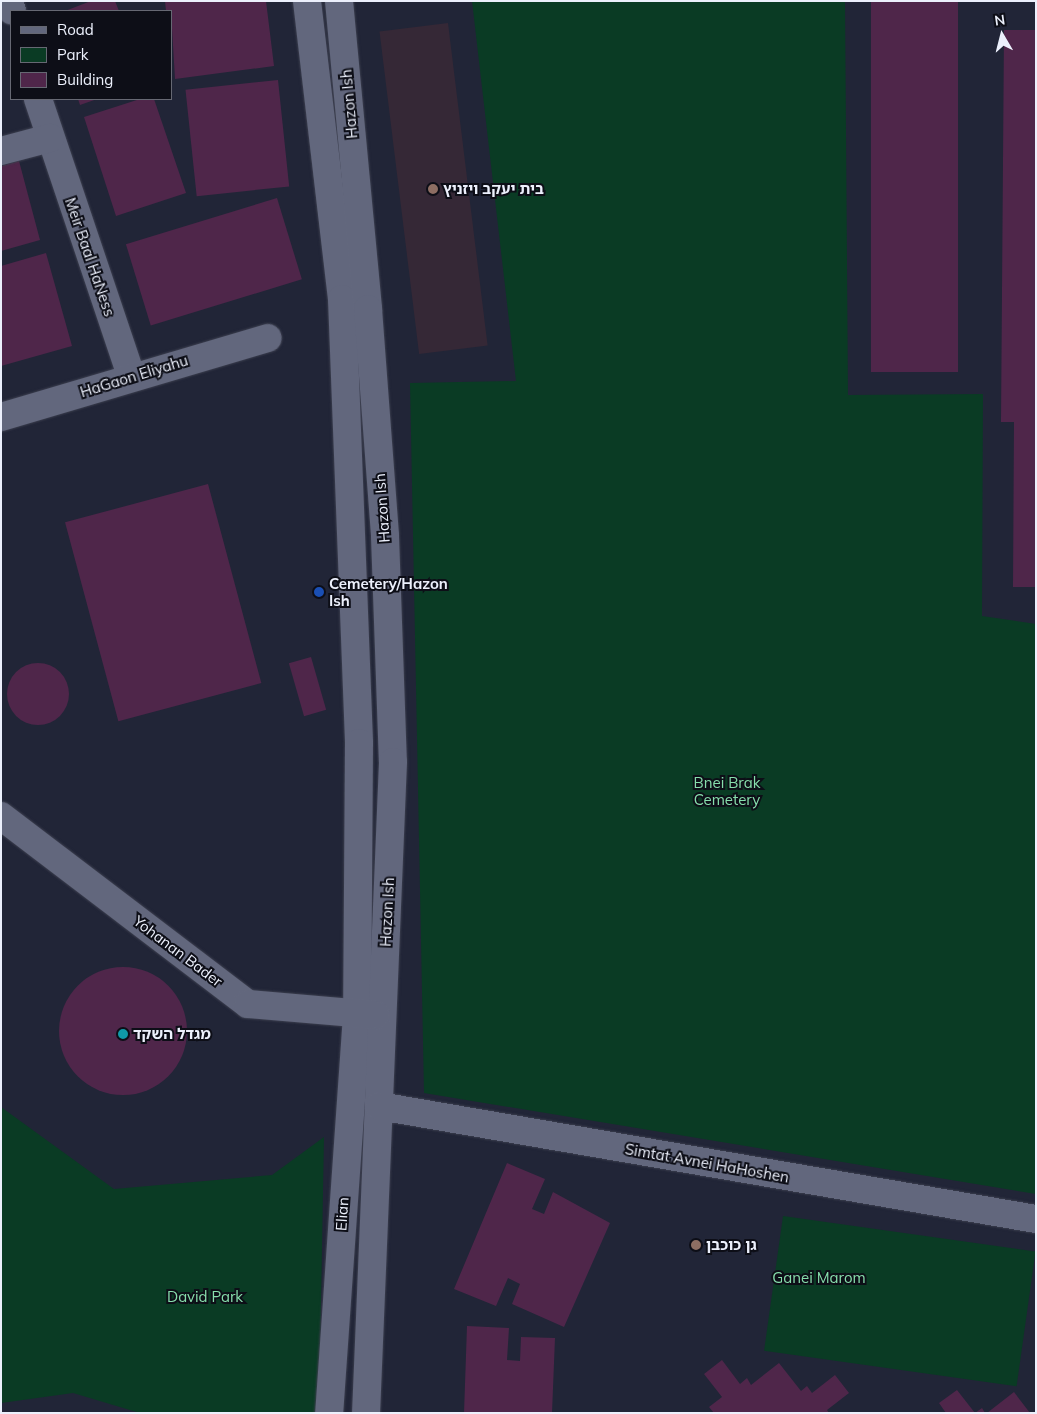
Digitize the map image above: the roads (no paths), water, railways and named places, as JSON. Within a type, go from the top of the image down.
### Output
[{"type":"street","name":"Hazon Ish","points":[[307,1],[342,299],[370,1015]]},
{"type":"street","name":"Hazon Ish","points":[[340,1],[368,309],[385,536],[392,762],[370,1015]]},
{"type":"street","name":"Meir Baal HaNess","points":[[38,100],[131,376]]},
{"type":"street","points":[[1,151],[50,138]]},
{"type":"street","name":"HaGaon Eliyahu","points":[[1,417],[131,376],[268,338]]},
{"type":"street","name":"Yohanan Bader","points":[[1,816],[248,1004],[370,1015]]},
{"type":"street","points":[[366,1413],[379,1106],[370,1015]]},
{"type":"street","name":"Elian","points":[[329,1413],[370,1015]]},
{"type":"street","name":"Simtat Avnei HaHoshen","points":[[379,1106],[1036,1219]]},
{"type":"place","name":"בית יעקב ויזניץ","points":[[433,189]]},
{"type":"place","name":"Cemetery/Hazon Ish","points":[[319,592]]},
{"type":"place","name":"מגדל השקד","points":[[123,1034]]},
{"type":"place","name":"גן כוכבן","points":[[696,1245]]},
{"type":"park label","name":"Bnei Brak Cemetery","points":[[727,790]]},
{"type":"park label","name":"Ganei Marom","points":[[819,1278]]},
{"type":"park label","name":"David Park","points":[[205,1297]]}]
